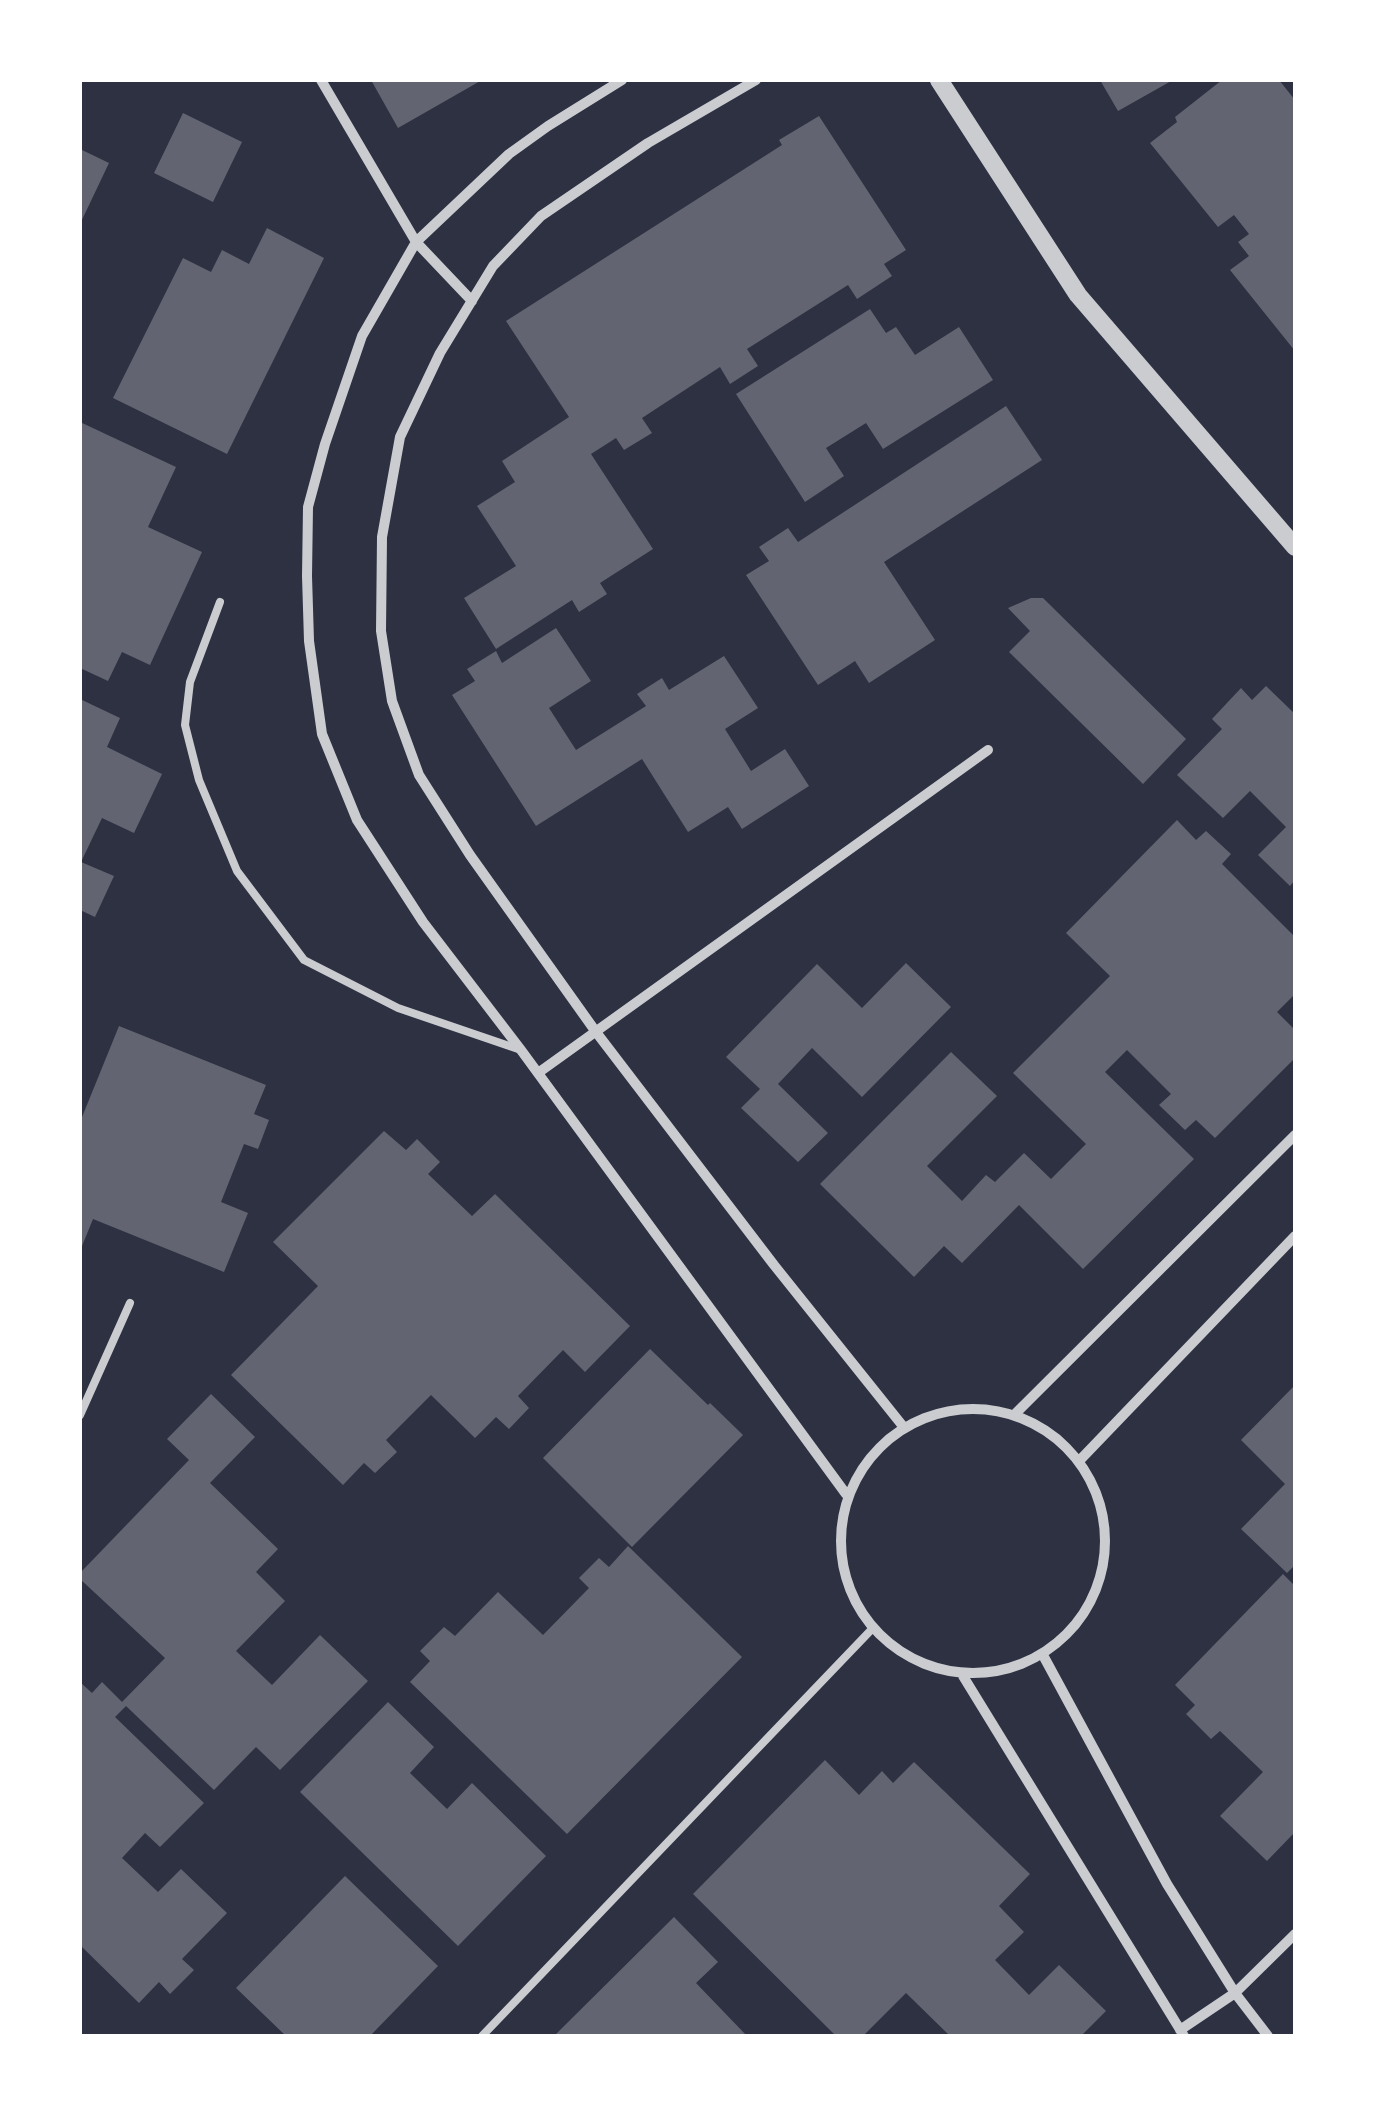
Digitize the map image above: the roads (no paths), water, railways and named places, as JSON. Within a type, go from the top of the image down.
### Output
[{"type":"street","points":[[320,80],[416,242],[472,302]]},
{"type":"street","points":[[622,80],[509,154],[416,242],[362,336],[308,507],[309,640],[322,734],[357,820],[423,922],[846,1494]]},
{"type":"street","points":[[756,80],[648,143],[541,216],[493,266],[440,353],[400,437],[382,537],[381,630],[392,701],[419,775],[470,856],[596,1032],[902,1426]]},
{"type":"street","points":[[939,80],[1078,295],[1295,547]]},
{"type":"street","points":[[538,1074],[988,750]]},
{"type":"street","points":[[1016,1413],[1295,1135]]},
{"type":"street","points":[[1080,1460],[1295,1236]]},
{"type":"street","points":[[958,1406],[1016,1413],[1080,1460],[1108,1529],[1095,1602],[1044,1657],[963,1676],[913,1661],[872,1629],[840,1565],[846,1494],[902,1426],[958,1406]]},
{"type":"street","points":[[1044,1657],[1168,1884],[1235,1993],[1268,2036]]},
{"type":"street","points":[[963,1676],[1182,2033],[1235,1993],[1295,1934]]},
{"type":"lane","points":[[220,602],[190,682],[185,724],[198,780],[236,871],[304,960],[398,1008],[521,1050]]},
{"type":"lane","points":[[80,1415],[130,1304]]},
{"type":"lane","points":[[482,2036],[872,1629]]}]
